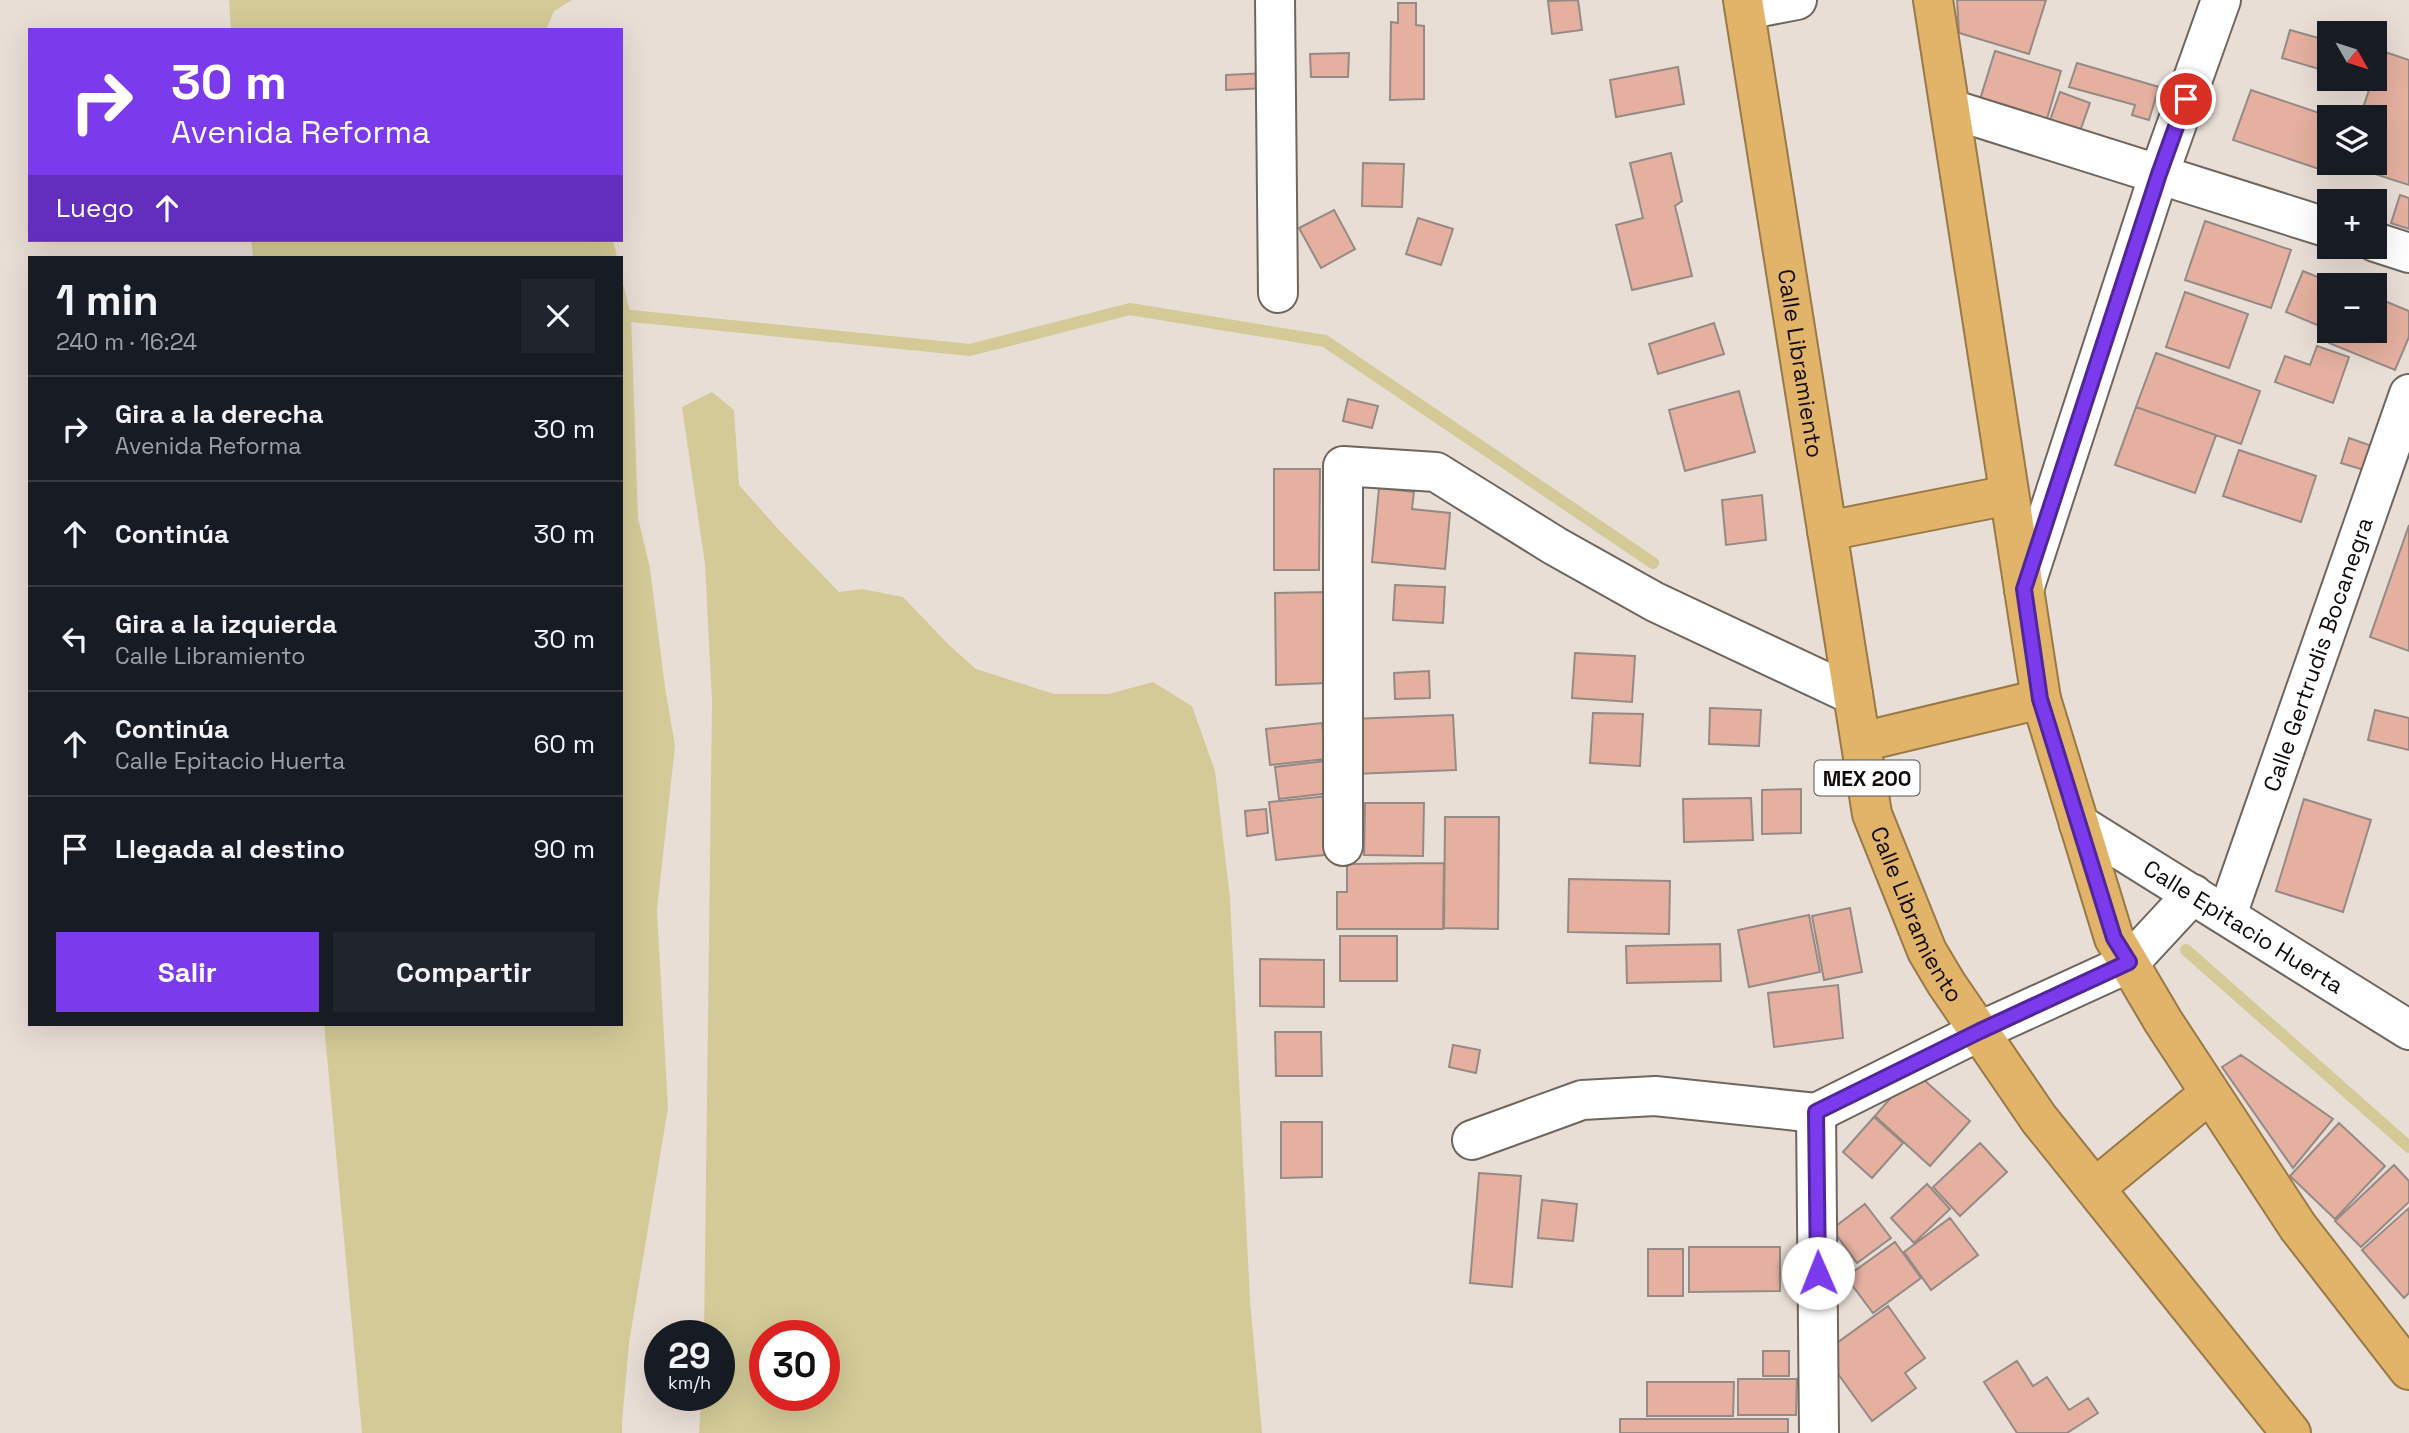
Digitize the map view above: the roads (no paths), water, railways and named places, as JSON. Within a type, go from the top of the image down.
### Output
[{"type":"highway","points":[[1933,0],[2040,699],[2114,938],[2162,1021],[2298,1227],[2409,1370]]},
{"type":"highway","name":"Calle Libramiento","points":[[1744,5],[1872,814],[1927,951],[1946,983],[2039,1119],[2291,1433]]},
{"type":"highway","points":[[1827,531],[2009,495]]},
{"type":"highway","points":[[1861,742],[2040,699]]},
{"type":"highway","points":[[2095,1188],[2209,1094]]},
{"type":"street","points":[[1275,0],[1278,293]]},
{"type":"street","points":[[1744,5],[1797,0]]},
{"type":"street","points":[[2024,589],[2159,174],[2221,0]]},
{"type":"street","points":[[1951,109],[2317,224]]},
{"type":"street","points":[[2387,246],[2409,253]]},
{"type":"street","name":"Calle Gertrudis Bocanegra","points":[[2227,915],[2402,440],[2409,394]]},
{"type":"street","points":[[1343,846],[1343,466],[1436,472],[1555,546],[1655,602],[1853,695]]},
{"type":"street","name":"Calle Epitacio Huerta","points":[[2079,824],[2409,1030]]},
{"type":"street","points":[[1472,1140],[1582,1100],[1656,1096],[1816,1112],[1980,1031],[2129,962],[2193,894]]},
{"type":"street","points":[[1816,1112],[1819,1433]]},
{"type":"waterway","points":[[623,315],[970,350],[1130,309],[1325,341],[1653,563]]},
{"type":"waterway","points":[[2186,950],[2409,1147]]}]
